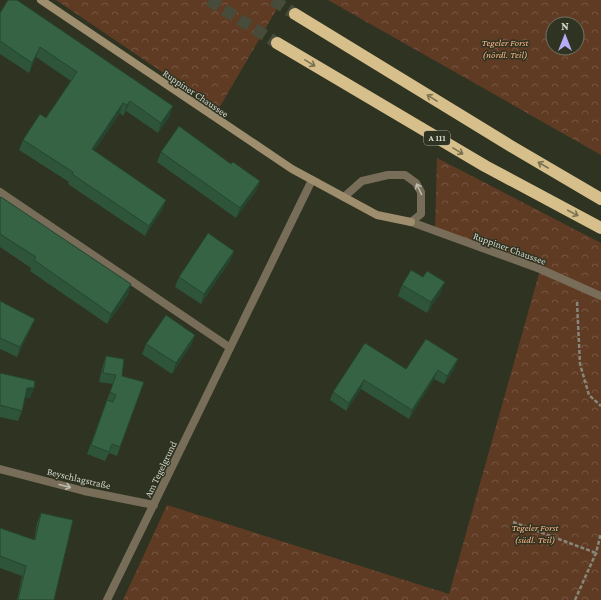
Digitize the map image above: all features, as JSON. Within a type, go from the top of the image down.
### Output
[{"type":"highway","points":[[295,14],[509,146],[601,199]]},
{"type":"highway","name":"A 111","points":[[277,44],[485,166],[601,228]]},
{"type":"street","name":"Ruppiner Chaussee","points":[[41,0],[258,147],[312,180],[377,215],[410,222],[540,269],[601,296]]},
{"type":"street","points":[[344,196],[362,181],[388,175],[405,175],[416,183],[422,192],[421,214],[410,222]]},
{"type":"street","name":"Am Tegelgrund","points":[[107,600],[312,180]]},
{"type":"street","points":[[0,192],[230,347]]},
{"type":"street","name":"Beyschlagstraße","points":[[0,469],[84,491],[154,505]]},
{"type":"path","points":[[577,285],[577,329],[580,364],[589,395],[601,406]]},
{"type":"path","points":[[513,522],[596,553]]},
{"type":"path","points":[[574,600],[596,553],[601,533]]},
{"type":"green space","points":[[56,0],[282,0],[218,110]]},
{"type":"green space","name":"Tegeler Forst (nördl. Teil)","points":[[328,0],[601,0],[601,155]]},
{"type":"green space","name":"Tegeler Forst (südl. Teil)","points":[[437,158],[601,243],[601,600],[123,600],[167,505],[449,594],[540,270],[435,231]]},
{"type":"building","points":[[8,0],[17,0],[173,106],[161,123],[130,101],[127,105],[123,103],[92,149],[166,200],[149,226],[72,174],[73,172],[23,140],[40,114],[46,118],[77,72],[40,47],[32,63],[0,41],[0,13]]},
{"type":"building","points":[[179,126],[231,164],[233,162],[260,181],[240,208],[161,152]]},
{"type":"building","points":[[1,197],[131,284],[111,314],[34,260],[36,257],[0,234]]},
{"type":"building","points":[[208,233],[234,251],[204,294],[179,277]]},
{"type":"building","points":[[411,270],[423,277],[427,271],[445,282],[431,302],[402,285]]},
{"type":"building","points":[[0,301],[35,319],[20,347],[0,338]]},
{"type":"building","points":[[166,315],[195,335],[176,363],[146,344]]},
{"type":"building","points":[[426,339],[458,359],[447,376],[438,370],[412,410],[364,380],[349,403],[333,392],[365,343],[406,369]]},
{"type":"building","points":[[106,356],[124,359],[122,376],[144,382],[120,447],[112,444],[109,452],[91,445],[107,400],[113,402],[116,395],[110,392],[116,375],[103,373]]},
{"type":"building","points":[[0,373],[35,381],[34,388],[27,388],[22,411],[0,405]]},
{"type":"building","points":[[41,513],[73,520],[54,600],[18,600],[26,566],[0,556],[0,528],[35,540]]},
{"type":"tunnel","points":[[209,0],[277,43]]},
{"type":"tunnel","points":[[273,0],[295,14]]}]
